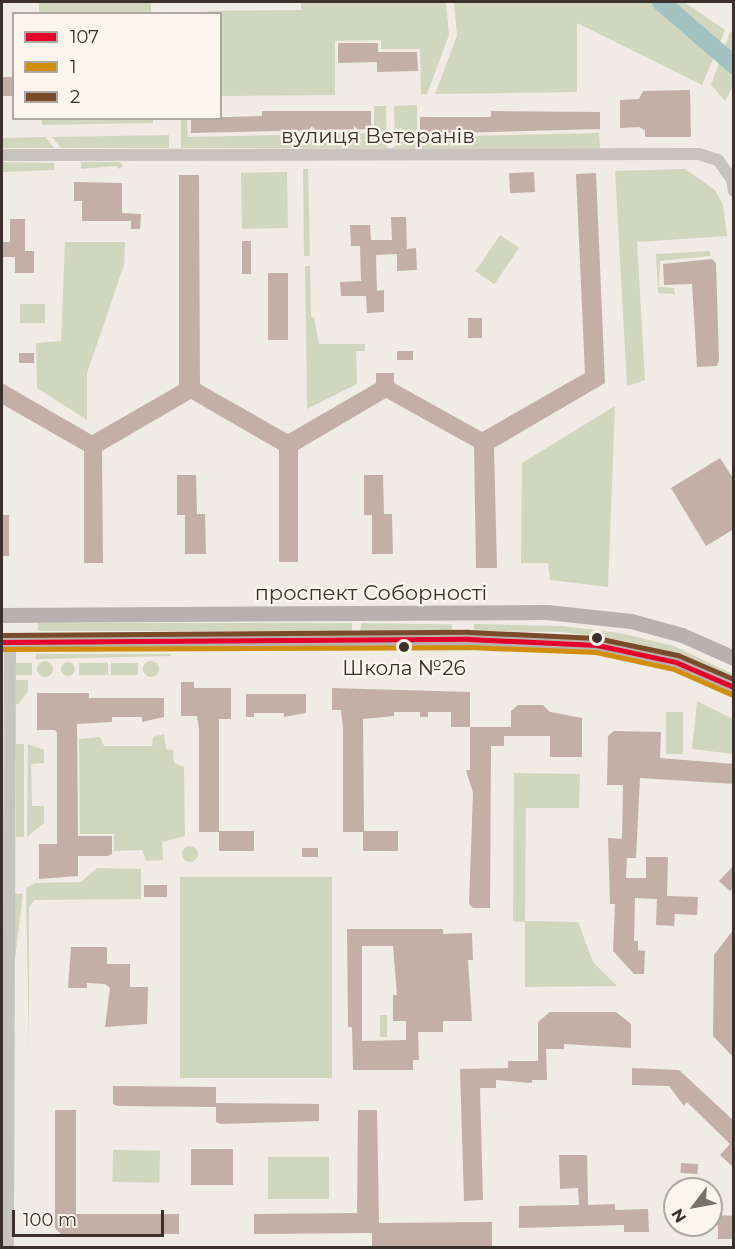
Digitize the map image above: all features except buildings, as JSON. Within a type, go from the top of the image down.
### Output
[{"type":"main road","name":"проспект Соборності","points":[[6,615],[547,612],[631,621],[682,634],[734,658]]},
{"type":"main road","points":[[469,639],[470,614]]},
{"type":"main road","points":[[6,615],[6,642],[469,639],[626,648],[676,662],[734,687]]},
{"type":"street","name":"вулиця Ветеранів","points":[[2,155],[699,154],[718,160],[732,179],[734,191]]},
{"type":"street","points":[[6,642],[8,1245]]},
{"type":"green space","points":[[39,2],[151,2],[151,12],[39,12]]},
{"type":"green space","points":[[301,2],[446,2],[449,35],[427,94],[421,94],[420,49],[381,49],[381,40],[335,41],[335,95],[222,96],[222,12],[206,11],[301,10]]},
{"type":"green space","points":[[454,2],[684,2],[725,30],[702,85],[577,23],[577,92],[435,94],[457,36]]},
{"type":"green space","points":[[730,32],[733,34],[733,86],[725,101],[711,85]]},
{"type":"green space","points":[[417,105],[417,137],[599,133],[600,148],[395,148],[394,106]]},
{"type":"green space","points":[[374,106],[386,106],[387,148],[181,148],[181,120],[187,120],[188,137],[374,133]]},
{"type":"green space","points":[[42,120],[153,120],[153,123],[42,125]]},
{"type":"green space","points":[[169,135],[169,148],[61,148],[52,137]]},
{"type":"green space","points":[[45,137],[54,148],[2,148],[2,138]]},
{"type":"green space","points":[[2,162],[54,163],[54,170],[2,172]]},
{"type":"green space","points":[[81,162],[120,162],[123,166],[120,169],[115,166],[81,169]]},
{"type":"green space","points":[[303,169],[308,169],[310,256],[304,256]]},
{"type":"green space","points":[[685,169],[715,190],[723,205],[727,236],[637,242],[645,380],[627,386],[615,171]]},
{"type":"green space","points":[[287,172],[288,228],[242,229],[241,173]]},
{"type":"green space","points":[[500,235],[519,248],[494,284],[475,271]]},
{"type":"green space","points":[[65,242],[125,242],[124,265],[87,373],[87,420],[37,388],[36,343],[61,341]]},
{"type":"green space","points":[[710,251],[710,256],[660,261],[659,287],[674,288],[675,294],[658,293],[656,254]]},
{"type":"green space","points":[[305,266],[310,266],[311,317],[314,317],[319,344],[365,344],[365,351],[356,351],[357,384],[307,409]]},
{"type":"green space","points":[[20,304],[45,304],[45,323],[20,323]]},
{"type":"green space","points":[[615,406],[608,587],[550,580],[548,563],[521,563],[522,463]]},
{"type":"green space","points":[[38,623],[352,623],[352,631],[38,631]]},
{"type":"green space","points":[[361,623],[452,625],[452,633],[361,631]]},
{"type":"green space","points":[[474,624],[562,626],[620,633],[674,646],[733,674],[733,682],[672,653],[620,640],[562,632],[474,631]]},
{"type":"green space","points":[[36,654],[171,654],[171,656],[36,659]]},
{"type":"green space","points":[[42,661],[48,661],[53,669],[51,675],[42,677],[37,672],[37,666]]},
{"type":"green space","points":[[148,661],[154,661],[159,669],[157,675],[148,677],[143,672],[143,666]]},
{"type":"green space","points":[[68,662],[73,664],[75,669],[73,674],[68,676],[63,674],[61,669],[63,664]]},
{"type":"green space","points":[[16,663],[32,663],[32,675],[16,675]]},
{"type":"green space","points":[[79,663],[108,663],[108,675],[79,675]]},
{"type":"green space","points":[[111,663],[138,663],[138,675],[111,675]]},
{"type":"green space","points":[[16,680],[28,680],[28,691],[19,704],[16,704]]},
{"type":"green space","points":[[697,701],[733,719],[733,754],[692,749]]},
{"type":"green space","points":[[666,712],[683,712],[683,754],[666,754]]},
{"type":"green space","points":[[164,734],[166,749],[173,750],[174,763],[184,767],[185,836],[162,842],[163,860],[146,861],[142,850],[114,851],[114,834],[80,834],[79,739],[100,737],[104,746],[152,746],[153,737]]},
{"type":"green space","points":[[16,744],[24,744],[24,837],[16,837]]},
{"type":"green space","points":[[28,744],[44,750],[44,763],[31,764],[32,806],[44,806],[44,823],[27,837]]},
{"type":"green space","points":[[514,773],[580,774],[579,808],[526,808],[525,921],[578,922],[593,962],[617,986],[525,987],[525,922],[513,921]]},
{"type":"green space","points":[[187,846],[193,846],[198,854],[196,860],[187,862],[182,857],[182,851]]},
{"type":"green space","points":[[97,868],[141,869],[141,899],[34,900],[29,907],[29,1052],[26,888],[35,883],[81,882]]},
{"type":"green space","points":[[180,877],[332,877],[332,1078],[180,1078]]},
{"type":"green space","points":[[15,893],[23,894],[3,1057],[2,999]]},
{"type":"green space","points":[[380,1015],[387,1015],[387,1037],[380,1037]]},
{"type":"green space","points":[[113,1150],[160,1151],[159,1183],[112,1182]]},
{"type":"green space","points":[[268,1157],[329,1157],[329,1199],[268,1199]]},
{"type":"waterway","points":[[661,2],[734,65]]},
{"type":"transit line","name":"2","points":[[2,635],[469,632],[597,638],[678,655],[734,679]]},
{"type":"transit line","name":"107","points":[[2,642],[469,639],[597,645],[676,662],[734,687]]},
{"type":"transit line","name":"1","points":[[2,649],[469,647],[596,652],[674,669],[731,694]]},
{"type":"place","name":"Школа №26","points":[[404,647]]}]
